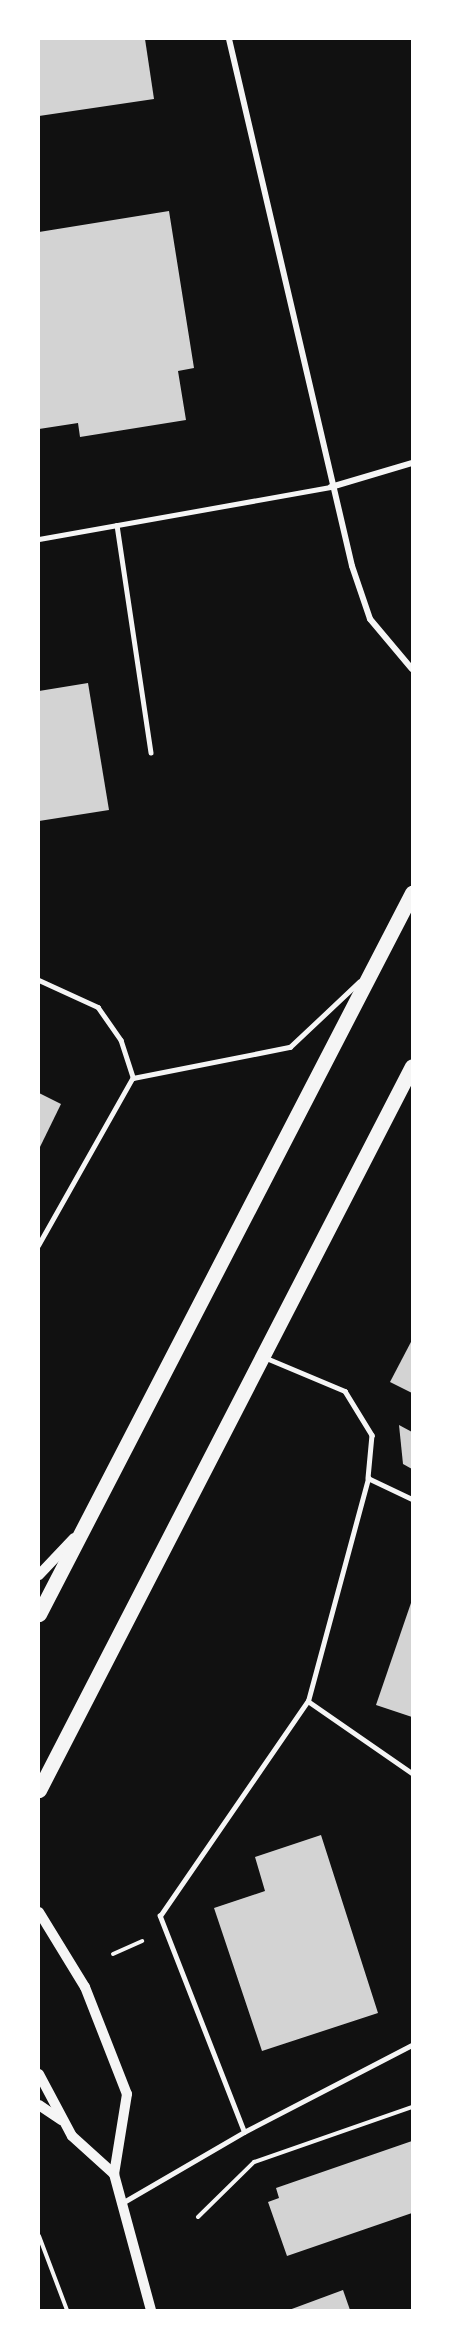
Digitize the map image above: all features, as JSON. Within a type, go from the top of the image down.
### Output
[{"type":"main road","points":[[39,1614],[412,893]]},
{"type":"main road","points":[[39,1790],[412,1066]]},
{"type":"street","points":[[229,39],[331,487],[370,619],[412,669]]},
{"type":"street","points":[[331,487],[412,463]]},
{"type":"street","points":[[39,1575],[83,1530]]},
{"type":"street","points":[[39,1912],[85,1987],[127,2094],[114,2174],[151,2310]]},
{"type":"street","points":[[39,2074],[72,2136],[114,2174]]},
{"type":"street","points":[[39,2105],[63,2122]]},
{"type":"lane","points":[[39,539],[331,487]]},
{"type":"lane","points":[[117,525],[151,752]]},
{"type":"lane","points":[[133,1077],[290,1047],[372,970]]},
{"type":"lane","points":[[39,980],[98,1007],[121,1040],[133,1077],[39,1245]]},
{"type":"lane","points":[[244,2132],[160,1916],[308,1701],[368,1478],[372,1435],[345,1391],[262,1356]]},
{"type":"lane","points":[[368,1478],[412,1499]]},
{"type":"lane","points":[[308,1701],[412,1773]]},
{"type":"lane","points":[[122,2203],[244,2132],[412,2045]]},
{"type":"path","points":[[198,2217],[254,2162],[412,2107]]},
{"type":"path","points":[[39,2236],[67,2310]]},
{"type":"building","points":[[39,39],[145,39],[154,99],[39,116]]},
{"type":"building","points":[[169,211],[194,368],[178,371],[186,420],[80,437],[78,423],[39,429],[39,232]]},
{"type":"building","points":[[88,683],[109,810],[39,821],[39,691]]},
{"type":"building","points":[[39,1093],[61,1104],[39,1149]]},
{"type":"building","points":[[412,1340],[412,1393],[390,1382]]},
{"type":"building","points":[[399,1425],[412,1432],[412,1469],[403,1464]]},
{"type":"building","points":[[412,1600],[412,1717],[376,1705]]},
{"type":"building","points":[[321,1835],[378,2013],[262,2051],[214,1908],[265,1891],[255,1857]]},
{"type":"building","points":[[412,2141],[412,2213],[287,2256],[268,2202],[279,2198],[276,2188]]},
{"type":"building","points":[[343,2290],[350,2310],[289,2310]]}]
